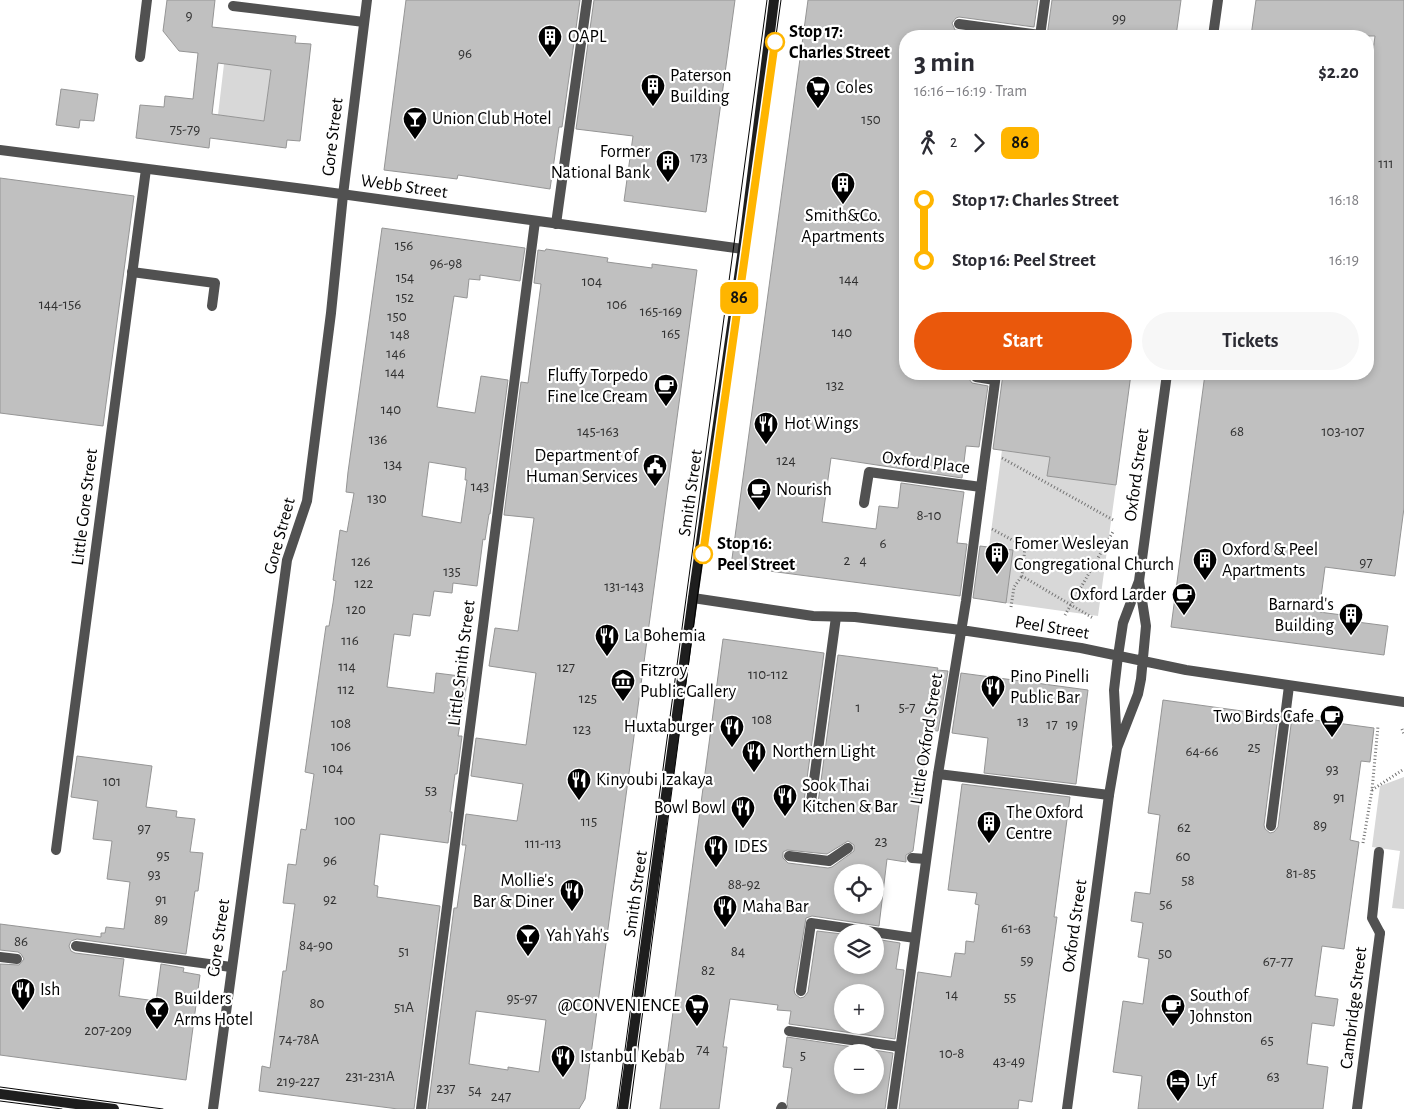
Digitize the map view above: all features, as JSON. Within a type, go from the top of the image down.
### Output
[{"type":"street","points":[[140,57],[147,0]]},
{"type":"street","name":"Gore Street","points":[[213,1109],[287,560],[307,501],[332,313],[343,195],[367,0]]},
{"type":"street","points":[[556,224],[587,0]]},
{"type":"street","name":"Smith Street","points":[[623,1109],[743,249],[774,0]]},
{"type":"street","points":[[1041,30],[1045,0]]},
{"type":"street","points":[[1214,30],[1218,0]]},
{"type":"street","points":[[233,6],[364,22]]},
{"type":"street","points":[[959,24],[1000,30]]},
{"type":"street","name":"Webb Street","points":[[0,150],[743,249]]},
{"type":"street","name":"Little Gore Street","points":[[56,850],[146,169]]},
{"type":"street","name":"Little Smith Street","points":[[421,1109],[535,221]]},
{"type":"street","points":[[132,272],[215,283],[212,306]]},
{"type":"street","name":"Little Oxford Street","points":[[892,1109],[938,774],[961,630],[996,380]]},
{"type":"street","name":"Oxford Street","points":[[1117,748],[1114,690],[1118,656],[1123,623],[1139,580],[1166,380]]},
{"type":"street","name":"Oxford Place","points":[[864,503],[869,472],[981,487]]},
{"type":"street","name":"Oxford Street","points":[[1068,1109],[1109,794],[1117,748],[1138,694],[1144,662],[1146,626],[1139,580]]},
{"type":"street","name":"Peel Street","points":[[693,598],[813,616],[855,617],[961,630],[1081,648],[1186,670],[1404,702]]},
{"type":"street","points":[[811,802],[836,617]]},
{"type":"street","points":[[1271,826],[1289,686]]},
{"type":"street","points":[[938,774],[1109,794]]},
{"type":"street","points":[[788,856],[829,861],[848,848]]},
{"type":"street","name":"Cambridge Street","points":[[1357,1109],[1380,933],[1372,918],[1379,852]]},
{"type":"street","points":[[912,858],[926,859]]},
{"type":"street","points":[[801,991],[811,923],[915,938]]},
{"type":"street","points":[[76,946],[231,967]]},
{"type":"street","points":[[0,957],[17,959]]},
{"type":"street","points":[[789,1032],[900,1047]]},
{"type":"street","points":[[0,1094],[114,1109]]},
{"type":"path","points":[[986,449],[1115,521]]},
{"type":"path","points":[[976,520],[1025,547],[1022,576],[1014,587],[1011,607]]},
{"type":"path","points":[[1065,615],[1114,530]]},
{"type":"path","points":[[1022,576],[1093,618]]},
{"type":"path","points":[[1362,850],[1372,790],[1378,726]]},
{"type":"path","points":[[1372,790],[1404,768]]},
{"type":"shaded area","points":[[224,64],[271,69],[264,121],[218,115]]},
{"type":"shaded area","points":[[1002,450],[1050,457],[1047,476],[1116,485],[1098,616],[1006,603],[1013,551],[989,547]]},
{"type":"shaded area","points":[[1404,777],[1404,909],[1392,908],[1400,851],[1372,847],[1380,786]]},
{"type":"building","points":[[167,0],[215,0],[212,27],[296,36],[295,43],[311,44],[300,141],[287,140],[286,148],[210,138],[209,148],[136,138],[140,105],[164,107],[165,96],[193,99],[198,53],[179,51],[163,31]],"holes":[[[218,63],[271,70],[264,121],[212,114]]]},
{"type":"building","points":[[406,0],[580,0],[562,127],[559,127],[550,189],[458,175],[457,179],[384,170]]},
{"type":"building","points":[[594,0],[735,0],[706,212],[624,201],[633,136],[576,129]]},
{"type":"building","name":"Smith&Co. Apartments","points":[[808,0],[1038,0],[1034,27],[959,17],[952,23],[955,30],[899,30],[899,380],[970,380],[972,383],[988,386],[979,447],[966,446],[962,478],[831,458],[822,522],[876,529],[879,506],[898,508],[901,483],[964,492],[957,543],[967,544],[960,596],[731,566]]},
{"type":"building","points":[[1052,0],[1181,0],[1177,30],[1048,30]]},
{"type":"building","points":[[1256,0],[1404,0],[1404,508],[1395,576],[1325,567],[1319,612],[1358,617],[1357,622],[1388,626],[1384,655],[1171,627],[1204,380],[1374,380],[1374,30],[1252,30]]},
{"type":"building","points":[[61,89],[98,94],[94,121],[80,120],[79,128],[56,125]]},
{"type":"building","points":[[0,178],[134,196],[103,426],[0,413]]},
{"type":"building","points":[[382,228],[525,248],[520,281],[480,275],[480,280],[469,279],[467,298],[454,296],[437,407],[475,413],[481,376],[508,380],[490,514],[485,540],[483,539],[477,586],[453,583],[452,593],[434,591],[430,616],[413,614],[410,636],[394,634],[387,687],[434,693],[436,673],[468,677],[458,736],[462,736],[450,812],[452,812],[448,843],[380,834],[374,885],[378,886],[377,897],[440,906],[414,1109],[398,1109],[259,1091],[262,1066],[270,1068],[283,971],[286,971],[295,904],[283,903],[288,864],[296,865],[301,829],[306,830],[314,774],[305,772],[326,626],[329,626],[333,603],[336,581],[333,580],[340,530],[347,532],[354,493],[346,492]],"holes":[[[429,462],[466,468],[465,480],[467,480],[461,523],[422,516]]]},
{"type":"building","points":[[546,249],[608,258],[607,262],[652,268],[652,264],[697,270],[585,1099],[579,1109],[428,1109],[454,908],[457,908],[466,845],[462,845],[466,814],[517,821],[523,784],[471,776],[476,738],[526,745],[536,673],[489,666],[495,628],[518,631],[534,518],[504,515],[521,382],[528,383],[541,284],[534,283],[538,250],[545,251]],"holes":[[[476,1011],[546,1020],[539,1072],[508,1067],[508,1070],[469,1064]]]},
{"type":"building","points":[[1002,380],[1130,380],[1116,485],[1047,476],[1050,457],[993,449]]},
{"type":"building","name":"Fomer Wesleyan Congregational Church","points":[[980,546],[1013,550],[1006,603],[973,598]]},
{"type":"building","points":[[723,639],[824,653],[804,801],[805,805],[810,809],[814,808],[818,803],[838,655],[938,668],[937,670],[948,671],[938,731],[929,730],[913,851],[906,855],[906,862],[887,859],[884,884],[884,864],[836,864],[854,851],[854,845],[848,841],[827,854],[787,850],[783,852],[783,858],[788,863],[828,868],[834,866],[834,914],[880,914],[879,924],[866,924],[812,916],[806,918],[794,990],[795,994],[800,998],[804,997],[808,992],[817,931],[834,933],[834,974],[884,974],[884,940],[900,943],[896,969],[904,970],[895,1039],[860,1034],[884,1034],[884,984],[834,984],[834,1030],[789,1024],[791,1011],[777,1010],[778,1005],[730,999],[723,1047],[727,1047],[719,1109],[660,1109]]},
{"type":"building","points":[[961,673],[1088,690],[1076,784],[984,773],[988,738],[952,733]]},
{"type":"building","points":[[1163,700],[1278,716],[1264,825],[1265,829],[1270,833],[1274,832],[1278,827],[1292,717],[1374,728],[1370,762],[1361,761],[1350,840],[1359,842],[1344,949],[1322,946],[1315,996],[1338,999],[1334,1026],[1312,1023],[1307,1064],[1328,1067],[1323,1109],[1138,1109],[1142,1076],[1113,1072],[1123,1001],[1143,1004],[1149,959],[1138,957],[1143,923],[1131,921],[1135,892],[1150,894],[1160,815],[1148,813]]},
{"type":"building","points":[[77,756],[152,766],[146,807],[177,811],[176,817],[195,819],[190,852],[203,853],[198,891],[195,891],[186,954],[77,939],[71,941],[69,946],[71,951],[75,953],[124,959],[119,996],[156,1001],[161,964],[184,968],[183,972],[200,975],[186,1080],[0,1055],[0,964],[19,965],[24,959],[18,952],[0,950],[0,924],[101,937],[101,933],[105,933],[106,927],[124,929],[130,882],[107,879],[112,841],[93,839],[98,801],[71,797]]},
{"type":"building","points":[[962,784],[1070,797],[1054,917],[1057,917],[1032,1102],[1019,1100],[1018,1109],[899,1109],[918,972],[951,977],[955,953],[965,954],[966,941],[974,942],[979,905],[975,904],[977,893],[948,890]]},
{"type":"building","points":[[787,1037],[834,1044],[834,1094],[884,1094],[884,1052],[893,1053],[885,1109],[788,1109],[787,1102],[792,1068],[783,1067]]},
{"type":"tram line","points":[[617,1109],[767,0]]},
{"type":"tram line","points":[[630,1109],[697,599],[781,0]]},
{"type":"tram line","name":"86","points":[[703,554],[775,42]]},
{"type":"tram line","points":[[0,1087],[163,1109]]},
{"type":"tram line","points":[[0,1101],[62,1109]]},
{"type":"place","name":"Stop 17: Charles Street","points":[[775,42]]},
{"type":"place","name":"OAPL","points":[[550,58]]},
{"type":"place","name":"Paterson Building","points":[[653,107]]},
{"type":"place","name":"Coles","points":[[818,109]]},
{"type":"place","name":"Union Club Hotel","points":[[415,140]]},
{"type":"place","name":"Former National Bank","points":[[668,183]]},
{"type":"place","name":"Smith&Co. Apartments","points":[[843,205]]},
{"type":"place","name":"Fluffy Torpedo Fine Ice Cream","points":[[666,407]]},
{"type":"place","name":"Hot Wings","points":[[766,445]]},
{"type":"place","name":"Department of Human Services","points":[[655,487]]},
{"type":"place","name":"Nourish","points":[[759,511]]},
{"type":"place","name":"Stop 16: Peel Street","points":[[703,554]]},
{"type":"place","name":"Fomer Wesleyan Congregational Church","points":[[997,575]]},
{"type":"place","name":"Oxford & Peel Apartments","points":[[1205,581]]},
{"type":"place","name":"Oxford Larder","points":[[1184,616]]},
{"type":"place","name":"Barnard's Building","points":[[1351,636]]},
{"type":"place","name":"La Bohemia","points":[[607,657]]},
{"type":"place","name":"Fitzroy Public Gallery","points":[[623,702]]},
{"type":"place","name":"Pino Pinelli Public Bar","points":[[993,708]]},
{"type":"place","name":"Two Birds Cafe","points":[[1332,738]]},
{"type":"place","name":"Huxtaburger","points":[[732,748]]},
{"type":"place","name":"Northern Light","points":[[754,773]]},
{"type":"place","name":"Kinyoubi Izakaya","points":[[579,801]]},
{"type":"place","name":"Sook Thai Kitchen & Bar","points":[[785,817]]},
{"type":"place","name":"Bowl Bowl","points":[[743,829]]},
{"type":"place","name":"The Oxford Centre","points":[[989,844]]},
{"type":"place","name":"IDES","points":[[716,868]]},
{"type":"place","name":"Mollie's Bar & Diner","points":[[572,912]]},
{"type":"place","name":"Maha Bar","points":[[725,928]]},
{"type":"place","name":"Yah Yah's","points":[[528,957]]},
{"type":"place","name":"Ish","points":[[23,1011]]},
{"type":"place","name":"@CONVENIENCE","points":[[697,1027]]},
{"type":"place","name":"South of Johnston","points":[[1173,1027]]},
{"type":"place","name":"Builders Arms Hotel","points":[[157,1030]]},
{"type":"place","name":"Istanbul Kebab","points":[[563,1078]]},
{"type":"place","name":"Lyf","points":[[1178,1102]]}]
